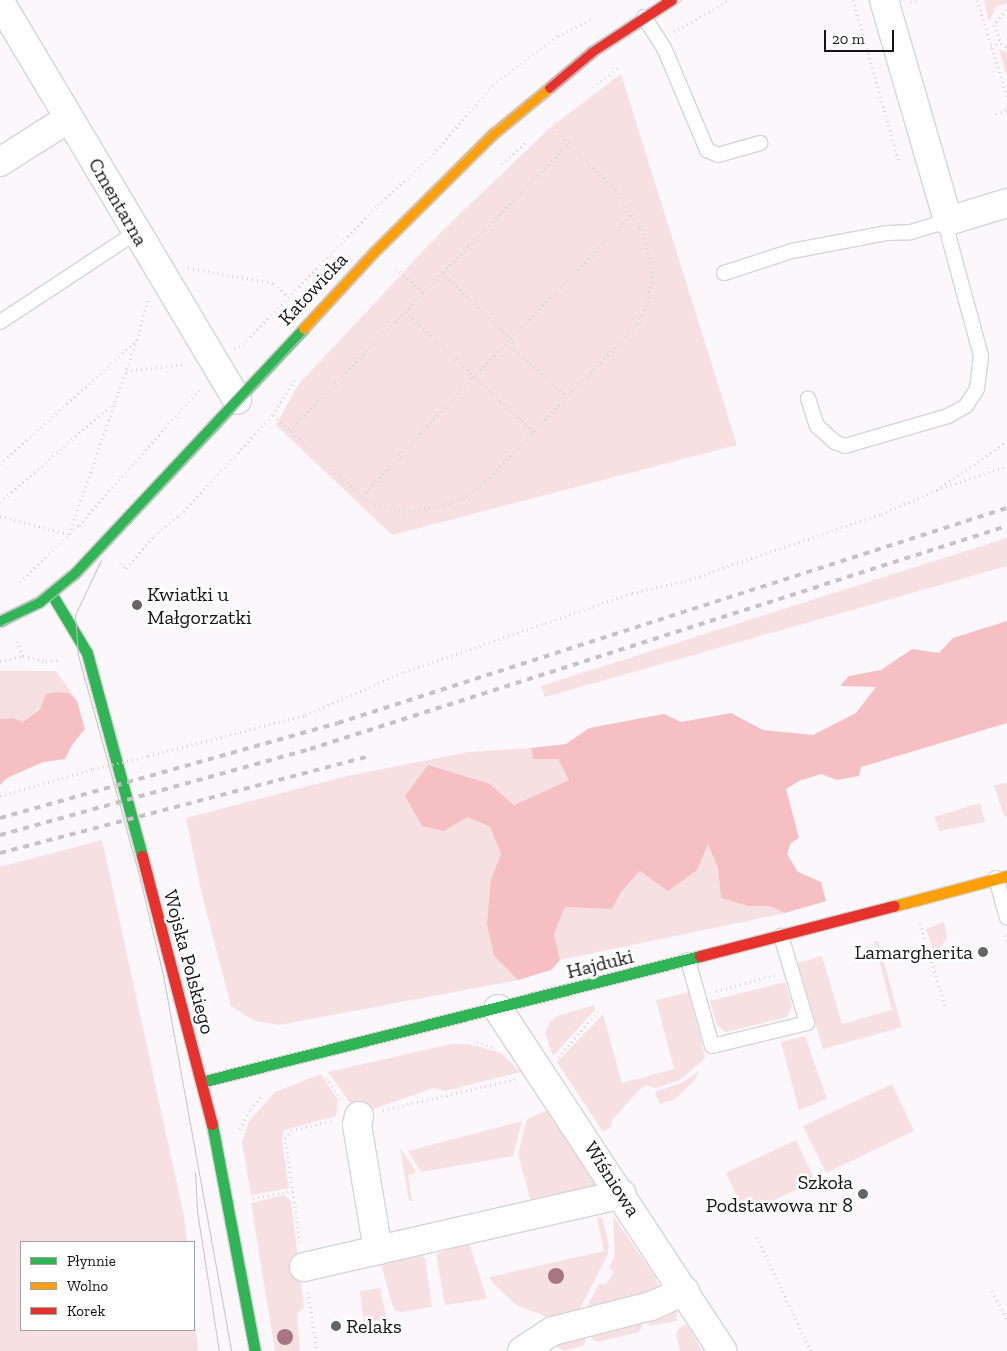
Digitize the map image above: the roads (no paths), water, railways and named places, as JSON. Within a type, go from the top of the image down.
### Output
[{"type":"street","name":"Katowicka","points":[[0,621],[51,593],[122,525],[452,173],[546,88],[644,17],[671,0]]},
{"type":"street","points":[[884,0],[948,221],[1007,203]]},
{"type":"street","name":"Cmentarna","points":[[0,2],[135,233],[238,400]]},
{"type":"street","points":[[0,162],[69,118]]},
{"type":"street","name":"Wojska Polskiego","points":[[51,593],[86,653],[201,1082],[229,1203],[255,1351]]},
{"type":"street","name":"Hajduki","points":[[201,1082],[498,1010],[1002,877]]},
{"type":"street","name":"Wiśniowa","points":[[498,1010],[622,1194],[723,1351]]},
{"type":"street","points":[[359,1116],[356,1125],[378,1250]]},
{"type":"street","points":[[304,1268],[622,1194]]},
{"type":"street","points":[[522,1351],[553,1331],[651,1306],[685,1291]]},
{"type":"lane","points":[[644,17],[659,41],[708,150],[718,155],[760,143]]},
{"type":"lane","points":[[724,273],[792,250],[886,233],[911,232],[948,221],[949,238],[982,356],[976,388],[966,406],[948,416],[845,446],[825,436],[817,426],[808,398]]},
{"type":"lane","points":[[0,322],[135,233]]},
{"type":"lane","points":[[1002,877],[1007,918]]},
{"type":"lane","points":[[688,960],[712,1046],[808,1023],[781,936]]},
{"type":"tram line","points":[[0,615],[36,598],[71,569],[371,248],[490,131],[590,47],[661,0]]},
{"type":"tram line","points":[[0,626],[42,607],[79,576],[378,255],[496,138],[596,55],[681,0]]},
{"type":"tram line","points":[[101,560],[75,615],[78,655],[139,875],[163,975],[231,1351]]},
{"type":"tram line","points":[[195,1172],[197,1211],[219,1351]]},
{"type":"railway","points":[[0,818],[338,723],[1007,508]]},
{"type":"railway","points":[[0,835],[310,749],[1007,526]]},
{"type":"railway","points":[[0,853],[370,756]]},
{"type":"place","name":"Kwiatki u Małgorzatki","points":[[137,605]]},
{"type":"place","name":"Lamargherita","points":[[983,952]]},
{"type":"place","name":"Szkoła Podstawowa nr 8","points":[[863,1194]]},
{"type":"place","name":"Relaks","points":[[336,1326]]}]
